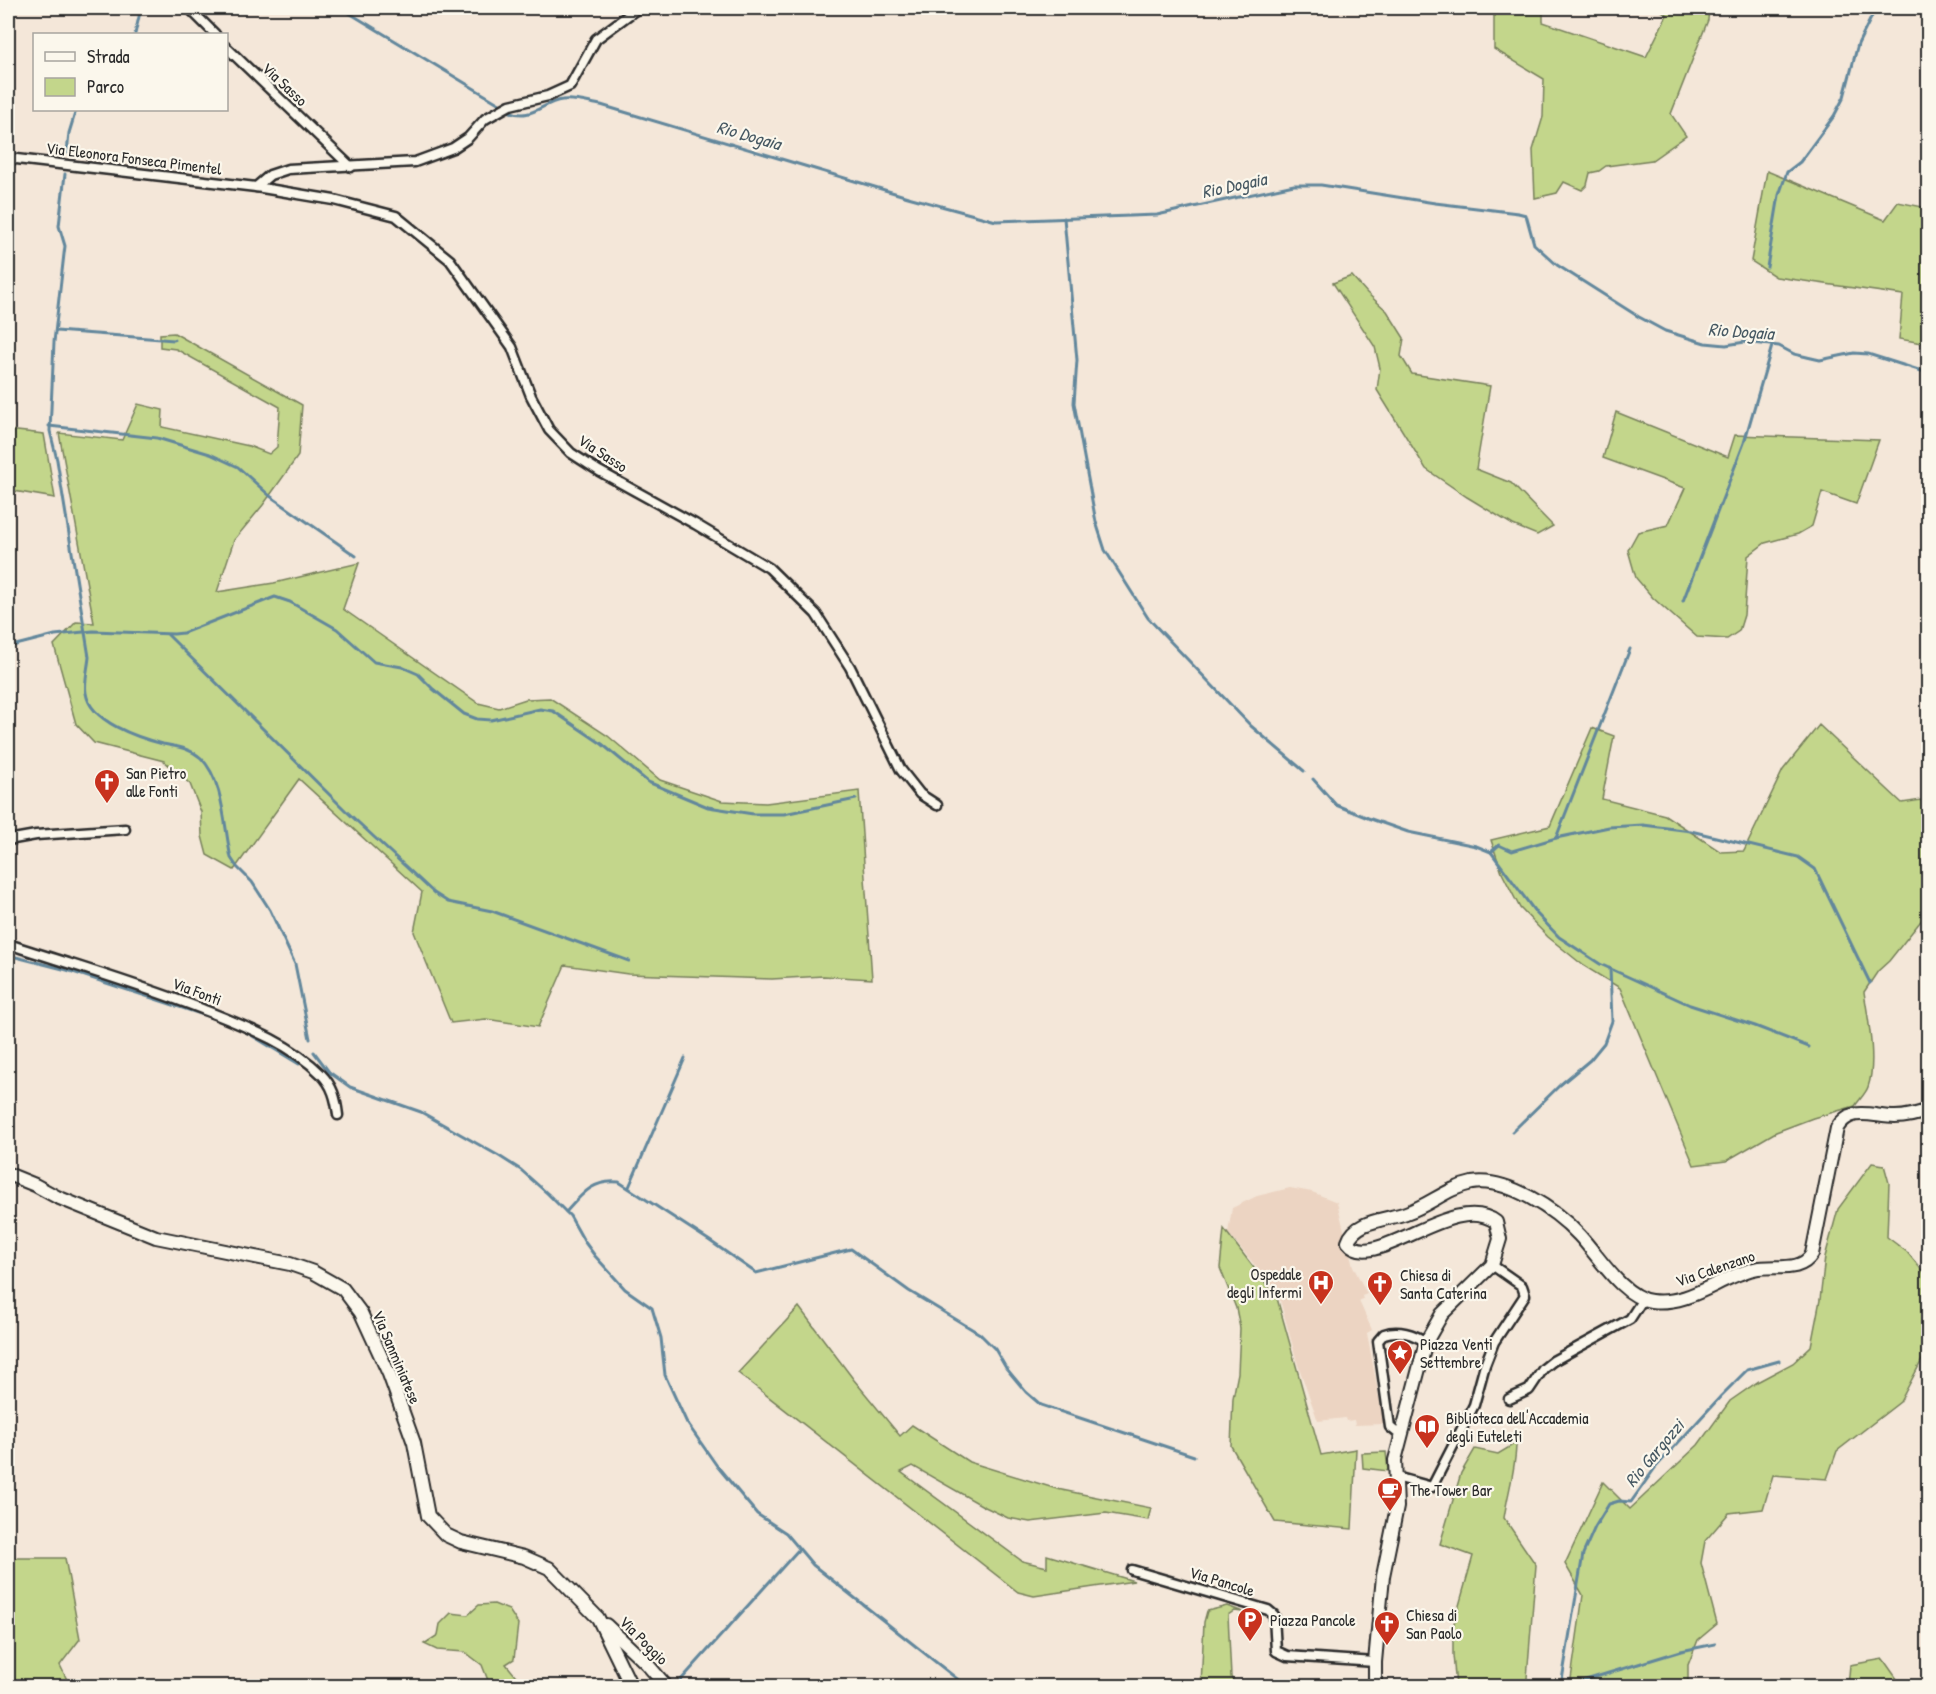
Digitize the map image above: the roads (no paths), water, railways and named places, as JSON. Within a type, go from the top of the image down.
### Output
[{"type":"street","points":[[189,8],[214,33]]},
{"type":"street","points":[[256,187],[270,175],[288,169],[415,162],[453,148],[468,138],[485,119],[510,105],[548,96],[570,86],[597,39],[638,8]]},
{"type":"street","name":"Via Sasso","points":[[228,49],[351,167]]},
{"type":"street","name":"Via Eleonora Fonseca Pimentel","points":[[8,158],[256,187]]},
{"type":"street","name":"Via Sasso","points":[[256,187],[334,200],[396,216],[450,260],[512,347],[531,396],[549,430],[571,453],[598,471],[696,524],[769,568],[816,614],[850,667],[901,770],[920,794],[937,805]]},
{"type":"street","points":[[8,840],[36,835],[125,829]]},
{"type":"street","name":"Via Fonti","points":[[8,944],[153,990],[241,1024],[292,1050],[322,1075],[334,1093],[338,1115]]},
{"type":"street","name":"Via Calenzano","points":[[1643,1299],[1653,1301],[1680,1298],[1755,1269],[1800,1266],[1808,1261],[1812,1254],[1837,1128],[1841,1121],[1855,1114],[1897,1117],[1929,1110]]},
{"type":"street","name":"Via Sanminiatese","points":[[8,1174],[57,1197],[156,1237],[297,1266],[343,1289],[361,1312],[389,1374],[414,1443],[428,1516],[432,1522],[446,1534],[461,1542],[524,1557],[549,1568],[598,1618],[631,1686]]},
{"type":"street","points":[[1375,1686],[1383,1576],[1394,1526],[1395,1460],[1426,1342],[1442,1314],[1492,1265],[1500,1239],[1496,1222],[1481,1214],[1458,1216],[1373,1249],[1361,1251],[1353,1248],[1348,1242],[1351,1234],[1358,1228],[1409,1213],[1456,1187],[1475,1183],[1492,1183],[1508,1187],[1554,1214],[1578,1234],[1628,1290],[1643,1299],[1630,1319],[1553,1361],[1543,1369],[1529,1389],[1509,1399]]},
{"type":"street","points":[[1396,1478],[1432,1487],[1474,1405],[1494,1342],[1525,1295],[1522,1286],[1492,1265]]},
{"type":"street","points":[[1401,1436],[1390,1427],[1378,1341],[1384,1334],[1402,1332],[1426,1342]]},
{"type":"street","name":"Via Pancole","points":[[1132,1570],[1268,1611],[1274,1616],[1276,1624],[1276,1652],[1287,1656],[1375,1662]]},
{"type":"street","name":"Via Poggio","points":[[598,1618],[647,1664],[666,1686]]},
{"type":"waterway","points":[[135,33],[141,8]]},
{"type":"waterway","name":"Rio Dogaia","points":[[341,8],[503,106]]},
{"type":"waterway","points":[[1767,267],[1779,195],[1787,172],[1800,162],[1834,116],[1844,97],[1858,44],[1876,8]]},
{"type":"waterway","name":"Rio Dogaia","points":[[508,111],[516,114],[530,113],[555,102],[567,100],[601,105],[996,221],[1157,215],[1294,185],[1321,185],[1518,213],[1526,215],[1534,244],[1557,265],[1665,331],[1705,343],[1726,345],[1745,342],[1779,346],[1794,354],[1820,360],[1854,353],[1868,354],[1928,373]]},
{"type":"waterway","points":[[67,153],[69,133],[76,111]]},
{"type":"waterway","points":[[65,174],[59,226],[65,246],[54,342],[50,431],[57,460],[89,657],[86,693],[89,703],[96,712],[117,727],[141,738],[188,750],[201,758],[209,768],[219,792],[231,858],[252,882],[270,910],[295,964],[310,1039]]},
{"type":"waterway","points":[[1064,218],[1077,360],[1074,403],[1096,522],[1105,550],[1148,618],[1251,726],[1304,771]]},
{"type":"waterway","points":[[56,331],[174,340]]},
{"type":"waterway","points":[[1683,601],[1744,443],[1772,346]]},
{"type":"waterway","points":[[49,426],[157,438],[210,454],[238,467],[270,496],[356,556]]},
{"type":"waterway","points":[[8,647],[55,635],[93,631],[183,633],[275,597],[290,602],[337,629],[374,662],[402,667],[418,674],[464,714],[477,719],[491,720],[540,709],[553,711],[602,744],[648,782],[708,807],[753,814],[784,814],[856,799]]},
{"type":"waterway","points":[[168,635],[345,810],[434,893],[448,902],[492,911],[629,961]]},
{"type":"waterway","points":[[1556,838],[1630,649]]},
{"type":"waterway","points":[[1313,779],[1336,805],[1408,832],[1476,846],[1491,852],[1499,845],[1512,851],[1556,838],[1609,827],[1643,825],[1691,831],[1798,857],[1815,869],[1870,983]]},
{"type":"waterway","points":[[1491,852],[1536,913],[1559,937],[1600,964],[1690,1005],[1755,1026],[1809,1047]]},
{"type":"waterway","points":[[8,955],[67,970],[210,1017]]},
{"type":"waterway","points":[[1512,1132],[1560,1085],[1590,1060],[1604,1043],[1612,1021],[1610,968]]},
{"type":"waterway","points":[[241,1029],[299,1064]]},
{"type":"waterway","points":[[314,1052],[329,1072],[350,1087],[421,1112],[521,1170],[548,1194],[570,1216],[595,1256],[625,1289],[652,1308],[661,1338],[665,1375],[687,1423],[717,1466],[757,1514],[786,1533],[813,1565],[966,1686]]},
{"type":"waterway","points":[[629,1187],[685,1058]]},
{"type":"waterway","points":[[566,1212],[595,1185],[619,1182],[756,1273],[851,1249],[909,1291],[980,1334],[995,1349],[1006,1368],[1026,1392],[1041,1405],[1194,1456]]},
{"type":"waterway","name":"Rio Gargozzi","points":[[1561,1686],[1583,1554],[1595,1527],[1609,1504],[1619,1501],[1631,1502],[1655,1468],[1747,1370],[1779,1361]]},
{"type":"waterway","points":[[680,1681],[799,1549]]},
{"type":"waterway","points":[[1566,1686],[1681,1651],[1715,1644]]},
{"type":"place","name":"San Pietro alle Fonti","points":[[107,805]]},
{"type":"place","name":"Ospedale degli Infermi","points":[[1321,1306]]},
{"type":"place","name":"Chiesa di Santa Caterina","points":[[1380,1307]]},
{"type":"place","name":"Piazza Venti Settembre","points":[[1400,1376]]},
{"type":"place","name":"Biblioteca dell'Accademia degli Euteleti","points":[[1427,1450]]},
{"type":"place","name":"The Tower Bar","points":[[1390,1513]]},
{"type":"place","name":"Piazza Pancole","points":[[1250,1643]]},
{"type":"place","name":"Chiesa di San Paolo","points":[[1387,1647]]}]
